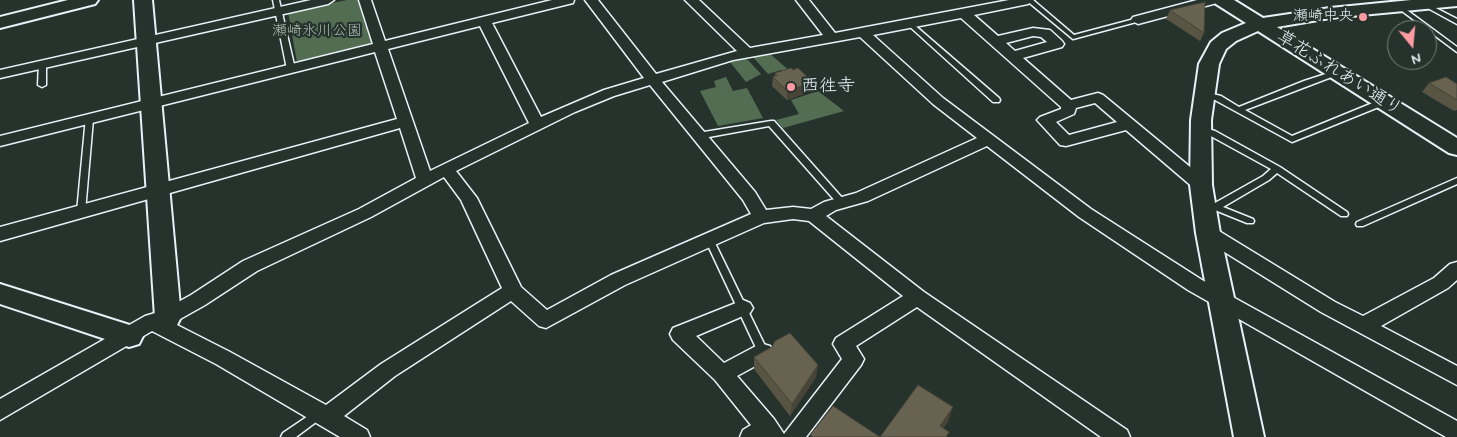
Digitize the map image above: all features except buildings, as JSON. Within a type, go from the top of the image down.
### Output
[{"type":"street","points":[[0,23],[89,0]]},
{"type":"street","points":[[142,0],[159,190],[160,320]]},
{"type":"street","points":[[0,74],[147,41],[277,6],[328,0]]},
{"type":"street","points":[[365,0],[382,46],[425,181]]},
{"type":"street","points":[[0,141],[568,0]]},
{"type":"street","points":[[591,0],[652,79],[749,196],[761,217]]},
{"type":"street","points":[[691,0],[747,53]]},
{"type":"street","points":[[802,0],[832,38]]},
{"type":"street","points":[[0,410],[129,336],[198,300],[250,266],[365,213],[446,169],[537,124],[609,93],[747,53],[965,14],[1002,2],[1028,0]]},
{"type":"street","points":[[1138,20],[1212,0]]},
{"type":"street","name":"草花ふれあい通り","points":[[1222,0],[1457,148]]},
{"type":"street","points":[[1252,435],[1208,233],[1200,130],[1209,64],[1218,46],[1229,37],[1259,24],[1322,14],[1457,1]]},
{"type":"street","points":[[965,14],[1068,105],[1069,112],[1045,120],[1066,141],[1129,124]]},
{"type":"street","points":[[484,21],[537,124]]},
{"type":"street","points":[[862,32],[938,100],[987,140],[1085,213],[1195,285],[1457,432]]},
{"type":"street","points":[[996,41],[1033,32],[1045,33],[1056,44],[1013,56]]},
{"type":"street","points":[[1068,105],[1098,98],[1129,124],[1206,198]]},
{"type":"street","points":[[0,234],[406,121]]},
{"type":"street","points":[[813,215],[830,206],[862,197],[987,140]]},
{"type":"street","points":[[446,169],[468,198],[510,282],[512,291],[546,320],[618,280],[761,217],[792,213],[813,215],[917,297],[1119,437]]},
{"type":"street","points":[[1208,233],[1328,307],[1457,376]]},
{"type":"street","points":[[1363,326],[1454,277]]},
{"type":"street","points":[[324,415],[388,370],[512,291]]},
{"type":"street","points":[[0,294],[129,336]]},
{"type":"street","points":[[793,437],[854,359],[844,344],[917,297]]},
{"type":"street","points":[[742,308],[680,334],[722,374],[764,433]]},
{"type":"street","points":[[160,320],[359,437]]},
{"type":"street","points":[[722,374],[763,352]]},
{"type":"lane","points":[[1028,0],[1073,37],[1138,20]]},
{"type":"lane","points":[[1426,4],[1457,22]]},
{"type":"lane","points":[[277,6],[291,69]]},
{"type":"lane","points":[[1400,7],[1457,50]]},
{"type":"lane","points":[[910,24],[996,100]]},
{"type":"lane","points":[[42,64],[42,85]]},
{"type":"lane","points":[[1240,109],[1307,82],[1338,73]]},
{"type":"lane","points":[[1204,94],[1218,98],[1240,109],[1292,139],[1383,102]]},
{"type":"lane","points":[[81,212],[89,119]]},
{"type":"lane","points":[[698,136],[771,123],[841,202]]},
{"type":"lane","points":[[1200,130],[1212,133],[1277,169],[1344,214]]},
{"type":"lane","points":[[1206,198],[1266,178],[1277,169]]},
{"type":"lane","points":[[1360,224],[1457,180]]},
{"type":"lane","points":[[1206,198],[1250,221]]},
{"type":"lane","points":[[709,239],[763,352]]},
{"type":"lane","points":[[287,437],[324,415]]},
{"type":"green space","name":"瀬崎氷川公園","points":[[347,0],[359,0],[374,43],[297,62],[288,12]]},
{"type":"green space","points":[[769,53],[791,72],[788,74],[781,70],[768,74],[752,56]]},
{"type":"green space","points":[[746,58],[761,74],[746,82],[730,62]]},
{"type":"green space","points":[[726,77],[733,91],[747,88],[763,118],[718,126],[700,91],[716,87],[714,81]]},
{"type":"green space","points":[[818,91],[844,111],[783,128],[776,120],[799,114],[791,100]]},
{"type":"place","name":"瀬崎中央","points":[[1363,17]]},
{"type":"place","name":"西徃寺","points":[[791,87]]}]
